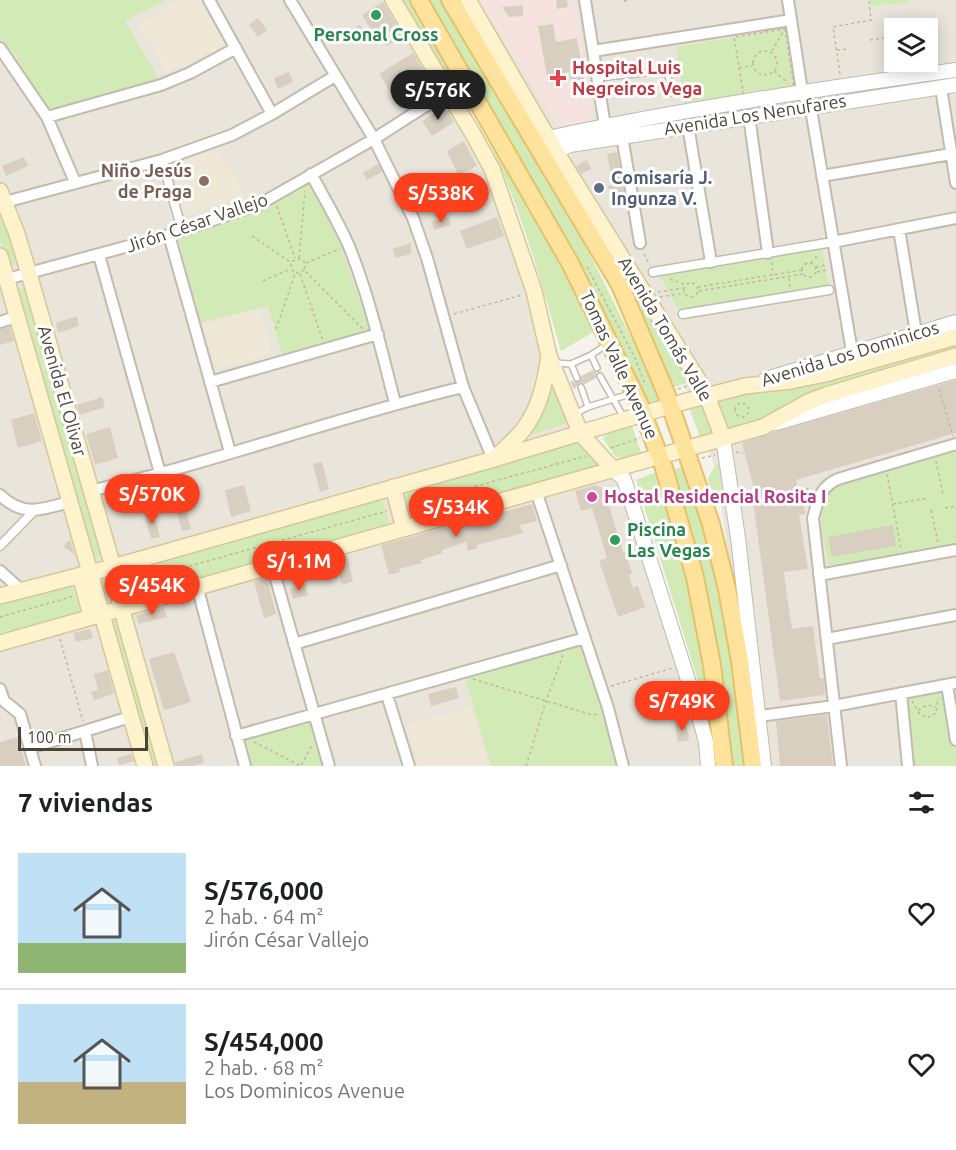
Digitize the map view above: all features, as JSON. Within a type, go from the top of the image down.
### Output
[{"type":"main road","points":[[393,0],[492,169],[534,291],[551,360],[573,415],[581,434],[613,469]]},
{"type":"main road","name":"Tomas Valle Avenue","points":[[419,0],[570,263],[644,414],[660,456],[695,577],[712,665],[724,766]]},
{"type":"main road","name":"Tomas Valle Avenue","points":[[450,0],[620,285],[671,398]]},
{"type":"main road","name":"Avenida Tomás Valle","points":[[468,0],[558,155],[707,396],[723,438]]},
{"type":"main road","name":"Avenida El Olivar","points":[[2,196],[29,274],[90,491],[119,565],[166,766]]},
{"type":"main road","name":"Avenida El Olivar","points":[[0,256],[69,502],[96,615],[145,766]]},
{"type":"main road","points":[[0,596],[119,565],[581,434],[644,414],[671,398],[707,396],[745,386],[791,381],[825,374],[956,337]]},
{"type":"main road","points":[[0,643],[660,456],[692,454],[723,438],[762,427],[826,395],[956,356]]},
{"type":"main road","points":[[494,459],[522,430],[537,407],[551,360]]},
{"type":"main road","name":"Avenida Tomás Valle","points":[[671,398],[692,454]]},
{"type":"main road","points":[[692,454],[727,590],[740,662],[753,766]]},
{"type":"main road","points":[[393,487],[404,528]]},
{"type":"main road","points":[[119,565],[131,582],[129,605]]},
{"type":"main road","points":[[85,574],[85,593],[96,615]]},
{"type":"street","points":[[209,0],[272,114]]},
{"type":"street","points":[[290,0],[374,139],[413,218],[427,258],[463,387],[494,459]]},
{"type":"street","points":[[585,0],[605,126]]},
{"type":"street","points":[[788,0],[788,25],[798,90],[812,115],[852,352]]},
{"type":"street","points":[[593,51],[788,25]]},
{"type":"street","points":[[0,48],[47,117],[75,182]]},
{"type":"street","points":[[47,117],[161,85],[190,73],[236,48]]},
{"type":"street","name":"Avenida Los Nenufares","points":[[548,138],[798,90],[956,70]]},
{"type":"street","points":[[2,196],[75,182],[162,160],[232,135],[335,76]]},
{"type":"street","name":"Jirón César Vallejo","points":[[7,279],[169,235],[245,210],[374,139],[466,80]]},
{"type":"street","name":"Avenida Los Nenufares","points":[[558,155],[563,148],[570,145],[956,85]]},
{"type":"street","points":[[941,88],[956,183]]},
{"type":"street","points":[[748,116],[770,252]]},
{"type":"street","points":[[688,126],[711,262]]},
{"type":"street","points":[[622,136],[640,243]]},
{"type":"street","points":[[822,176],[951,154]]},
{"type":"street","points":[[162,160],[182,230]]},
{"type":"street","points":[[309,176],[348,245],[395,403]]},
{"type":"street","points":[[653,272],[833,242],[956,218]]},
{"type":"street","points":[[900,229],[916,333]]},
{"type":"street","points":[[169,235],[230,452]]},
{"type":"street","points":[[99,255],[160,473]]},
{"type":"street","points":[[683,314],[829,291]]},
{"type":"street","points":[[0,322],[16,317]]},
{"type":"street","name":"Avenida Los Dominicos","points":[[745,386],[956,322]]},
{"type":"street","points":[[210,382],[374,335]]},
{"type":"street","points":[[762,427],[956,371]]},
{"type":"street","points":[[90,491],[160,473],[395,403],[463,387]]},
{"type":"street","name":"Avenida Tomás Valle","points":[[723,438],[738,538],[764,766]]},
{"type":"street","points":[[841,766],[813,518],[817,501],[822,490],[838,479],[956,444]]},
{"type":"street","points":[[613,469],[624,479],[696,705],[706,742],[708,766]]},
{"type":"street","points":[[536,490],[601,688],[623,766]]},
{"type":"street","points":[[3,498],[20,508],[33,512]]},
{"type":"street","points":[[0,546],[33,512],[69,502]]},
{"type":"street","points":[[819,575],[956,550]]},
{"type":"street","points":[[272,565],[329,766]]},
{"type":"street","points":[[294,644],[561,565]]},
{"type":"street","points":[[0,571],[21,590]]},
{"type":"street","points":[[197,586],[239,735],[245,766]]},
{"type":"street","points":[[827,639],[956,615]]},
{"type":"street","points":[[239,735],[585,638]]},
{"type":"street","points":[[760,716],[905,696],[947,687],[956,740]]},
{"type":"street","points":[[0,689],[3,701],[20,714],[35,766]]},
{"type":"street","points":[[387,695],[409,766]]},
{"type":"street","points":[[905,696],[908,766]]},
{"type":"street","points":[[30,748],[130,717]]},
{"type":"street","points":[[85,731],[92,766]]},
{"type":"lane","points":[[597,78],[665,71],[668,75],[671,93]]},
{"type":"lane","points":[[551,360],[571,364],[591,355],[610,342]]},
{"type":"lane","points":[[591,355],[597,368]]},
{"type":"lane","points":[[571,364],[577,378]]},
{"type":"lane","points":[[600,376],[625,419]]},
{"type":"lane","points":[[581,387],[588,406]]},
{"type":"lane","points":[[573,415],[588,406],[635,392]]},
{"type":"path","points":[[624,1],[629,0]]},
{"type":"path","points":[[841,84],[832,27],[871,20],[869,0]]},
{"type":"path","points":[[771,52],[788,25]]},
{"type":"path","points":[[788,25],[734,37],[744,97],[798,90]]},
{"type":"path","points":[[788,25],[798,90]]},
{"type":"path","points":[[870,40],[884,38]]},
{"type":"path","points":[[836,51],[849,49]]},
{"type":"path","points":[[771,52],[777,61],[774,71],[769,75],[756,72],[753,59],[757,53],[771,52]]},
{"type":"path","points":[[739,68],[753,66]]},
{"type":"path","points":[[774,71],[798,90]]},
{"type":"path","points":[[299,258],[309,176]]},
{"type":"path","points":[[274,196],[295,259]]},
{"type":"path","points":[[252,236],[291,262]]},
{"type":"path","points":[[640,243],[653,272]]},
{"type":"path","points":[[305,264],[348,245]]},
{"type":"path","points":[[770,252],[773,275]]},
{"type":"path","points":[[291,262],[299,258]]},
{"type":"path","points":[[299,258],[305,264]]},
{"type":"path","points":[[291,262],[291,269],[295,273],[304,270],[305,264]]},
{"type":"path","points":[[647,297],[684,288],[690,283],[698,287],[802,270],[806,264],[811,263],[816,272]]},
{"type":"path","points":[[684,288],[688,297],[693,297],[699,291],[803,274],[810,278],[816,272],[838,266]]},
{"type":"path","points":[[815,267],[838,266]]},
{"type":"path","points":[[264,281],[291,269]]},
{"type":"path","points":[[304,270],[374,335]]},
{"type":"path","points":[[802,270],[803,274]]},
{"type":"path","points":[[276,329],[295,273]]},
{"type":"path","points":[[300,273],[326,349]]},
{"type":"path","points":[[789,277],[791,297]]},
{"type":"path","points":[[698,287],[699,291]]},
{"type":"path","points":[[444,317],[534,291]]},
{"type":"path","points":[[647,297],[685,293]]},
{"type":"path","points":[[937,382],[956,444]]},
{"type":"path","points":[[671,398],[695,385]]},
{"type":"path","points":[[743,403],[748,408],[747,415],[743,417],[738,417],[735,413],[735,406],[738,404],[743,403]]},
{"type":"path","points":[[728,415],[735,413]]},
{"type":"path","points":[[131,582],[597,453],[641,438]]},
{"type":"path","points":[[734,451],[743,453]]},
{"type":"path","points":[[692,454],[720,453]]},
{"type":"path","points":[[936,457],[943,495]]},
{"type":"path","points":[[886,470],[902,552]]},
{"type":"path","points":[[751,500],[752,494]]},
{"type":"path","points":[[892,504],[928,498]]},
{"type":"path","points":[[945,508],[956,506]]},
{"type":"path","points":[[931,510],[939,546]]},
{"type":"path","points":[[0,617],[85,593]]},
{"type":"path","points":[[58,632],[85,731]]},
{"type":"path","points":[[526,766],[567,643]]},
{"type":"path","points":[[601,688],[667,670]]},
{"type":"path","points":[[467,677],[593,715]]},
{"type":"path","points":[[905,696],[923,717],[930,718],[936,713],[947,687]]},
{"type":"path","points":[[918,710],[927,705],[937,707]]},
{"type":"path","points":[[239,735],[301,766],[319,730]]},
{"type":"shaded area","points":[[0,0],[399,0],[492,155],[556,358],[584,426],[633,489],[712,766],[0,766]]},
{"type":"shaded area","points":[[182,0],[198,0],[225,46],[167,71],[138,24]]},
{"type":"shaded area","points":[[459,0],[956,0],[956,766],[760,766],[716,471],[682,376]]},
{"type":"shaded area","name":"Hospital Luis Negreiros Vega","points":[[479,0],[575,0],[594,120],[558,126]]},
{"type":"shaded area","name":"Niño Jesús de Praga","points":[[218,150],[245,197],[183,216],[167,166]]},
{"type":"shaded area","points":[[258,309],[271,354],[217,369],[203,324]]},
{"type":"shaded area","points":[[471,707],[488,766],[419,766],[408,725]]},
{"type":"green space","points":[[0,0],[167,0],[125,21],[159,79],[47,112],[15,55],[0,38]]},
{"type":"green space","points":[[400,0],[410,0],[453,77],[447,80]]},
{"type":"green space","points":[[426,0],[442,0],[567,208],[662,400],[649,405],[573,249]]},
{"type":"green space","points":[[870,0],[908,0],[908,3],[871,6]]},
{"type":"green space","points":[[785,29],[794,89],[685,107],[676,47]]},
{"type":"green space","points":[[486,136],[506,163],[597,330],[561,351],[519,215]]},
{"type":"green space","points":[[309,183],[339,242],[370,330],[282,354],[268,306],[201,323],[178,238],[235,221],[274,204]]},
{"type":"green space","points":[[0,209],[21,262],[9,266],[0,239]]},
{"type":"green space","points":[[822,247],[829,288],[680,312],[658,273]]},
{"type":"green space","points":[[621,266],[693,381],[670,388],[614,270]]},
{"type":"green space","points":[[28,288],[105,555],[94,559],[19,289]]},
{"type":"green space","points":[[956,342],[956,352],[730,431],[717,401],[749,391]]},
{"type":"green space","points":[[554,387],[567,423],[529,436]]},
{"type":"green space","points":[[703,405],[713,430],[709,435],[700,437],[690,410]]},
{"type":"green space","points":[[631,423],[641,452],[622,458],[616,457],[603,439],[607,432]]},
{"type":"green space","points":[[577,441],[599,467],[424,517],[414,515],[405,498],[408,489]]},
{"type":"green space","points":[[956,450],[956,544],[832,566],[828,564],[822,518],[826,498],[833,489],[843,481]]},
{"type":"green space","points":[[719,463],[725,502],[719,503],[709,485],[708,478]]},
{"type":"green space","points":[[685,466],[717,580],[731,649],[745,766],[730,766],[672,470]]},
{"type":"green space","points":[[656,472],[682,565],[696,627],[711,723],[636,480]]},
{"type":"green space","points":[[374,495],[383,502],[389,523],[383,526],[151,595],[142,594],[136,564]]},
{"type":"green space","points":[[104,577],[109,579],[113,599],[109,602],[105,599],[101,579]]},
{"type":"green space","points":[[71,582],[80,612],[0,636],[0,603]]},
{"type":"green space","points":[[121,619],[163,766],[152,766],[112,622]]},
{"type":"green space","points":[[580,645],[602,709],[618,766],[491,766],[465,678]]},
{"type":"green space","points":[[945,687],[956,766],[911,766],[904,695]]},
{"type":"green space","points":[[315,715],[329,766],[245,766],[236,736]]},
{"type":"building","points":[[556,0],[567,0],[568,7],[557,9]]},
{"type":"building","points":[[383,2],[403,36],[387,46],[376,28],[372,31],[362,15]]},
{"type":"building","points":[[523,5],[523,16],[509,17],[502,7]]},
{"type":"building","points":[[258,18],[267,30],[258,37],[249,25]]},
{"type":"building","points":[[553,24],[556,42],[577,38],[585,86],[572,89],[569,72],[547,76],[538,26]]},
{"type":"building","points":[[360,25],[363,31],[339,44],[336,38]]},
{"type":"building","points":[[413,53],[432,85],[430,90],[401,108],[379,74]]},
{"type":"building","points":[[289,72],[293,82],[278,89],[274,78]]},
{"type":"building","points":[[444,107],[454,122],[432,136],[422,121]]},
{"type":"building","points":[[464,141],[477,166],[458,175],[447,151]]},
{"type":"building","points":[[617,152],[626,205],[621,206],[607,186],[613,185],[607,154]]},
{"type":"building","points":[[24,157],[28,166],[6,176],[2,166]]},
{"type":"building","points":[[587,160],[591,169],[581,174],[576,166]]},
{"type":"building","points":[[378,164],[382,172],[367,180],[363,173]]},
{"type":"building","points":[[448,217],[451,225],[434,230],[432,222]]},
{"type":"building","points":[[497,217],[504,236],[467,249],[460,231]]},
{"type":"building","points":[[411,243],[411,254],[396,258],[392,249]]},
{"type":"building","points":[[77,316],[79,326],[58,333],[56,323]]},
{"type":"building","points":[[10,327],[14,341],[0,345],[0,329]]},
{"type":"building","points":[[593,370],[596,378],[585,384],[579,383],[574,390],[570,381],[579,382],[581,376]]},
{"type":"building","points":[[956,380],[956,433],[796,480],[799,496],[803,495],[805,514],[799,515],[808,569],[784,572],[786,589],[792,629],[813,626],[820,679],[824,678],[825,695],[780,701],[753,501],[757,500],[742,443]]},
{"type":"building","points":[[102,397],[105,407],[80,415],[77,405]]},
{"type":"building","points":[[34,413],[42,441],[18,448],[11,420]]},
{"type":"building","points":[[110,427],[118,458],[95,465],[86,434]]},
{"type":"building","points":[[322,462],[329,489],[320,492],[313,464]]},
{"type":"building","points":[[244,485],[251,511],[231,517],[225,490]]},
{"type":"building","points":[[596,485],[604,489],[623,552],[625,552],[632,573],[629,575],[633,588],[638,586],[645,607],[618,617],[599,561],[607,558],[592,508],[581,511],[575,491]]},
{"type":"building","points":[[184,502],[191,529],[182,531],[174,504]]},
{"type":"building","points":[[532,504],[537,521],[520,525],[523,533],[477,545],[478,548],[468,551],[466,542],[442,550],[443,553],[421,560],[422,563],[399,569],[400,572],[389,575],[381,545]]},
{"type":"building","points":[[153,510],[160,537],[151,539],[144,513]]},
{"type":"building","points":[[893,525],[896,546],[832,557],[828,537]]},
{"type":"building","points":[[70,540],[75,555],[63,546]]},
{"type":"building","points":[[347,556],[353,581],[342,585],[335,559]]},
{"type":"building","points":[[267,578],[276,614],[264,618],[254,581]]},
{"type":"building","points":[[305,584],[308,595],[293,599],[290,589]]},
{"type":"building","points":[[164,607],[167,617],[139,624],[136,615]]},
{"type":"building","points":[[90,629],[93,638],[76,642],[73,633]]},
{"type":"building","points":[[174,652],[191,702],[164,710],[149,659]]},
{"type":"building","points":[[108,670],[114,694],[94,700],[91,692],[98,690],[94,674]]},
{"type":"building","points":[[456,687],[459,698],[431,706],[428,694]]},
{"type":"building","points":[[827,715],[833,766],[780,766],[776,721]]},
{"type":"building","points":[[686,722],[689,740],[678,742],[675,724]]},
{"type":"building","points":[[18,737],[26,766],[0,766],[0,742]]},
{"type":"building","points":[[131,754],[134,761],[119,765],[117,758]]},
{"type":"building","points":[[202,754],[204,763],[176,766],[175,762]]},
{"type":"place","name":"Personal Cross","points":[[376,15]]},
{"type":"place","name":"Hospital Luis Negreiros Vega","points":[[558,78]]},
{"type":"place","name":"Niño Jesús de Praga","points":[[204,181]]},
{"type":"place","name":"Comisaría J. Ingunza V.","points":[[599,188]]},
{"type":"place","name":"Hostal Residencial Rosita I","points":[[592,497]]},
{"type":"place","name":"Piscina Las Vegas","points":[[615,540]]}]
